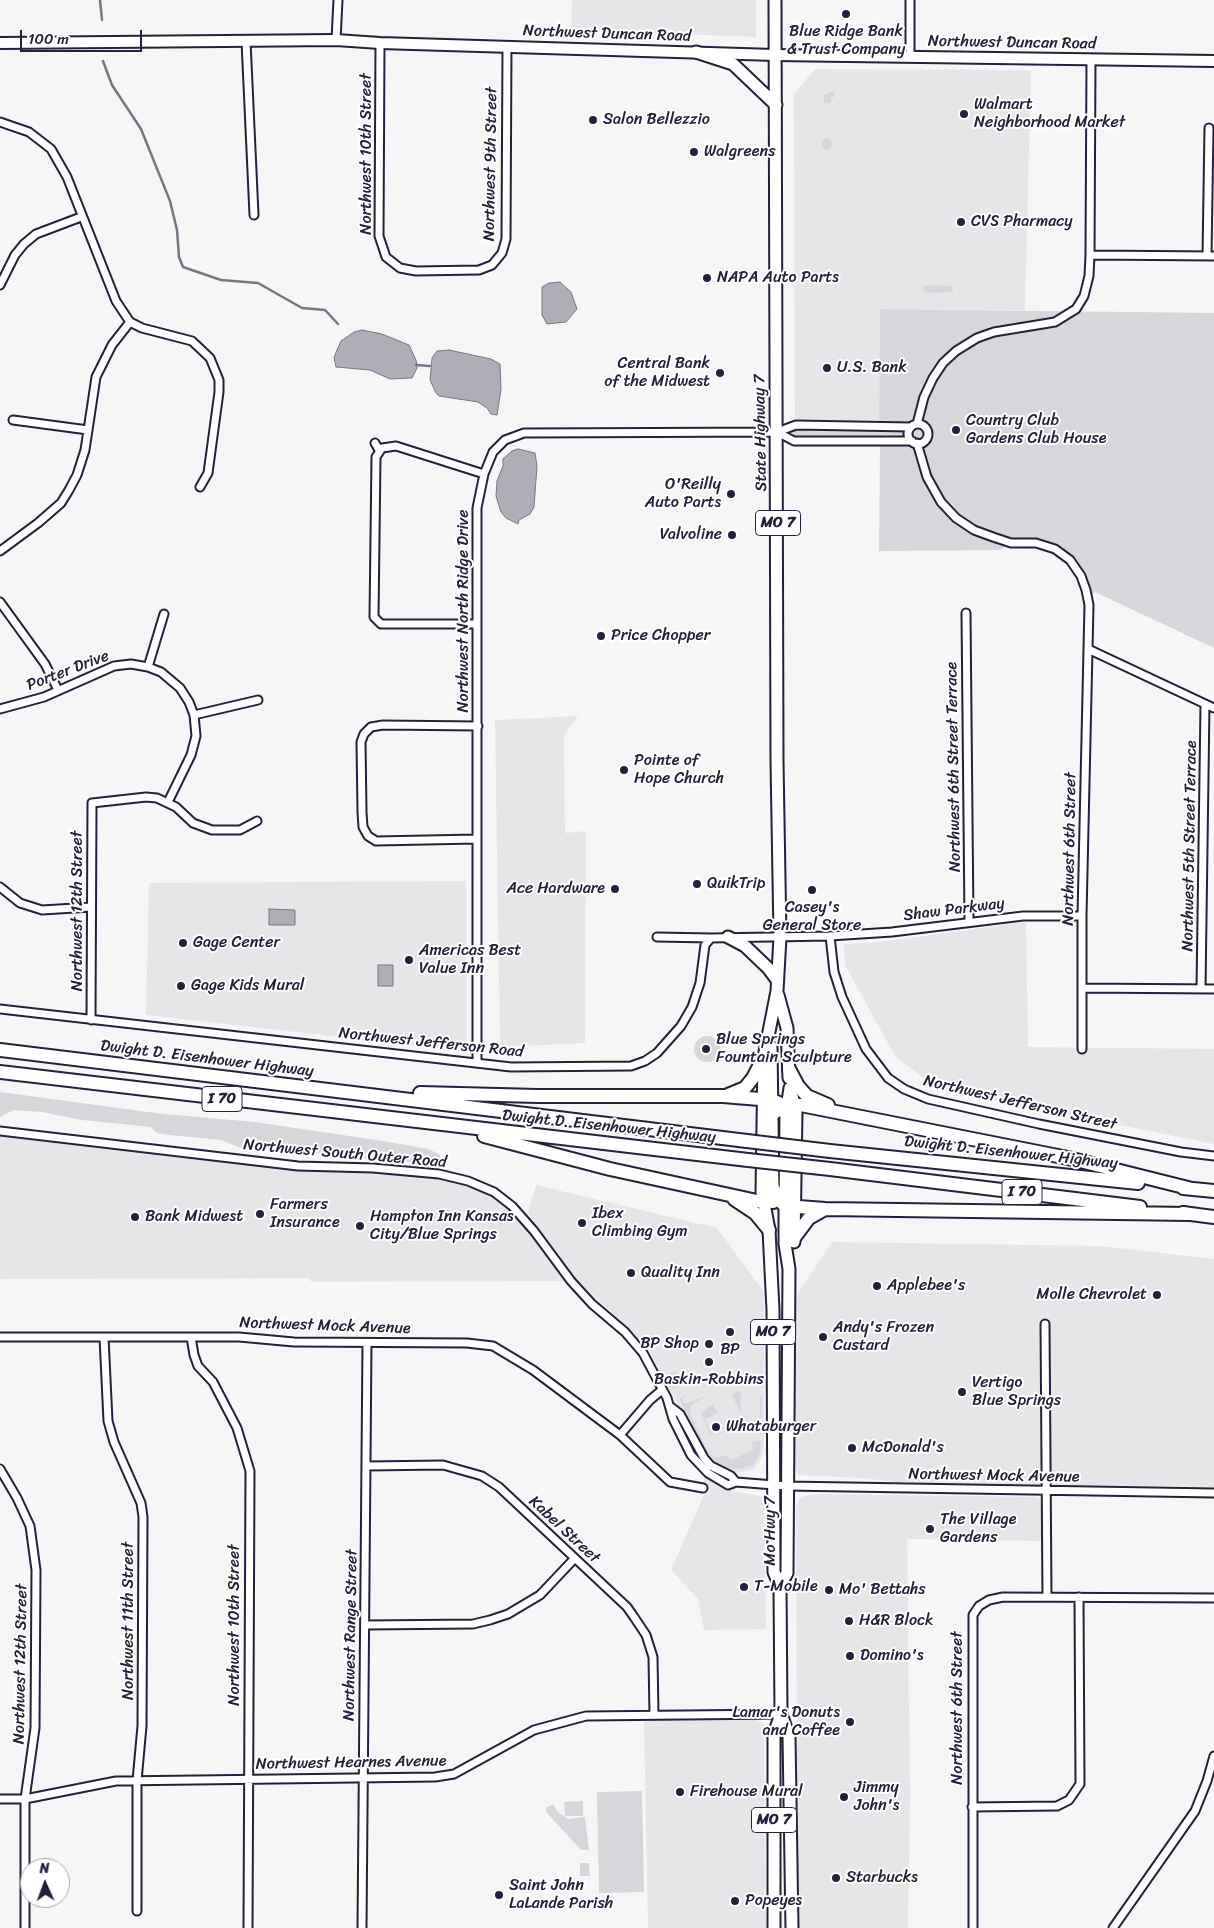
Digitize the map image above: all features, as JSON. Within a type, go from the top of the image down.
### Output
[{"type":"highway","name":"Dwight D. Eisenhower Highway","points":[[0,1050],[830,1151],[1214,1191]]},
{"type":"highway","points":[[723,1096],[736,1093],[744,1088],[754,1078],[764,1057]]},
{"type":"highway","points":[[789,1068],[798,1086],[807,1096],[830,1106],[832,1112]]},
{"type":"highway","name":"Dwight D. Eisenhower Highway","points":[[0,1072],[830,1169],[1214,1217]]},
{"type":"highway","points":[[346,1091],[538,1096],[723,1096],[779,1106],[832,1112],[1068,1158],[1192,1189]]},
{"type":"highway","points":[[443,1125],[610,1169],[726,1194],[825,1209],[1190,1214]]},
{"type":"highway","points":[[772,1186],[780,1202]]},
{"type":"highway","points":[[726,1194],[755,1213],[769,1230]]},
{"type":"highway","points":[[794,1238],[809,1218],[825,1209]]},
{"type":"main road","name":"MO 7","points":[[775,0],[775,55]]},
{"type":"main road","points":[[696,52],[733,64],[776,105]]},
{"type":"main road","name":"State Highway 7","points":[[775,55],[777,761],[780,937],[777,985]]},
{"type":"main road","points":[[728,937],[745,946],[768,968],[777,985]]},
{"type":"main road","name":"MO 7","points":[[769,1230],[780,1202],[779,1106],[764,1057],[771,1029],[777,985]]},
{"type":"main road","name":"MO 7","points":[[772,1186],[779,1106],[790,1088],[787,1028],[777,985]]},
{"type":"main road","name":"MO 7","points":[[771,1029],[779,1106],[780,1202],[794,1238],[789,1269]]},
{"type":"main road","name":"Mo Hwy 7","points":[[780,1202],[789,1269],[787,1573],[780,1586]]},
{"type":"main road","name":"Mo Hwy 7","points":[[769,1230],[773,1310],[774,1572],[780,1586]]},
{"type":"main road","name":"MO 7","points":[[780,1586],[781,1714],[789,1736],[792,1928]]},
{"type":"main road","name":"MO 7","points":[[774,1928],[774,1734],[781,1714]]},
{"type":"street","points":[[336,40],[338,0]]},
{"type":"street","points":[[910,0],[910,56]]},
{"type":"street","name":"Northwest Duncan Road","points":[[0,43],[336,40],[775,55],[1214,61]]},
{"type":"street","points":[[246,41],[254,215]]},
{"type":"street","name":"Northwest 10th Street","points":[[380,43],[379,236],[386,257],[400,268],[416,272],[479,270]]},
{"type":"street","name":"Northwest 9th Street","points":[[479,270],[492,265],[502,253],[506,239],[507,46]]},
{"type":"street","points":[[914,442],[908,432],[914,425],[924,397],[943,363],[956,351],[977,338],[994,332],[1054,322],[1076,310],[1084,296],[1089,276],[1090,255],[1091,60]]},
{"type":"street","points":[[0,122],[29,132],[51,149],[67,177],[81,217],[116,301],[130,322],[142,328],[192,341],[210,358],[216,368],[220,392],[208,473],[200,487]]},
{"type":"street","points":[[1090,255],[1210,256],[1209,128]]},
{"type":"street","points":[[0,285],[14,255],[24,244],[36,234],[81,217]]},
{"type":"street","points":[[0,551],[61,503],[77,475],[88,430],[96,377],[112,345],[130,322]]},
{"type":"street","points":[[13,420],[88,430]]},
{"type":"street","points":[[796,425],[914,425],[926,428],[931,434],[923,442],[794,441],[777,432],[796,425]]},
{"type":"street","name":"Northwest North Ridge Drive","points":[[477,1062],[477,508],[484,474],[498,445],[513,436],[524,433],[777,432]]},
{"type":"street","name":"Northwest 6th Street","points":[[914,442],[927,477],[941,502],[956,518],[974,530],[993,538],[1011,542],[1036,543],[1056,549],[1070,560],[1081,576],[1089,605],[1082,916],[1082,1049]]},
{"type":"street","points":[[375,443],[379,450]]},
{"type":"street","points":[[476,624],[375,624],[376,458],[379,450],[388,446],[396,446],[484,474]]},
{"type":"street","points":[[0,602],[45,664],[58,690]]},
{"type":"street","name":"Northwest 6th Street Terrace","points":[[966,612],[969,921]]},
{"type":"street","points":[[148,667],[164,614]]},
{"type":"street","points":[[1088,649],[1214,708]]},
{"type":"street","name":"Porter Drive","points":[[0,709],[44,696],[114,666],[131,664],[161,672],[180,688],[189,702],[194,716],[196,736],[193,750],[168,802]]},
{"type":"street","points":[[194,716],[258,700]]},
{"type":"street","name":"Northwest 5th Street Terrace","points":[[1202,989],[1206,704]]},
{"type":"street","points":[[476,839],[376,840],[368,836],[363,827],[362,820],[362,742],[364,734],[371,727],[478,726]]},
{"type":"street","name":"Northwest 12th Street","points":[[91,1020],[92,803],[146,797],[168,802]]},
{"type":"street","points":[[168,802],[193,823],[212,830],[240,830],[257,821]]},
{"type":"street","points":[[0,887],[20,903],[42,910],[91,907]]},
{"type":"street","name":"Shaw Parkway","points":[[780,937],[892,932],[969,921],[1023,916],[1082,916]]},
{"type":"street","name":"Northwest Jefferson Street","points":[[830,936],[834,972],[842,997],[866,1049],[888,1078],[904,1089],[928,1099],[1030,1122],[1182,1152],[1214,1156]]},
{"type":"street","points":[[657,938],[780,937]]},
{"type":"street","name":"Northwest Jefferson Road","points":[[0,1009],[511,1067],[631,1066],[645,1061],[657,1053],[671,1039],[692,1007],[700,983],[705,945],[711,938]]},
{"type":"street","points":[[1083,988],[1214,990]]},
{"type":"street","name":"Northwest South Outer Road","points":[[0,1131],[298,1166],[373,1168],[431,1173],[468,1181],[494,1192],[512,1206],[534,1231],[574,1285],[592,1304],[633,1340],[647,1359],[671,1408],[673,1419],[696,1461],[708,1473],[728,1485],[736,1482],[774,1486]]},
{"type":"street","points":[[1045,1324],[1047,1597]]},
{"type":"street","name":"Northwest Mock Avenue","points":[[0,1337],[191,1337],[367,1343],[466,1343],[493,1346],[533,1370],[620,1435],[670,1482],[703,1488]]},
{"type":"street","name":"Northwest 11th Street","points":[[104,1337],[108,1421],[114,1442],[141,1503],[142,1517],[142,1726],[137,1781],[137,1911]]},
{"type":"street","name":"Northwest 10th Street","points":[[191,1337],[198,1366],[212,1382],[237,1428],[250,1470],[248,1928]]},
{"type":"street","name":"Northwest Range Street","points":[[362,1928],[367,1343]]},
{"type":"street","points":[[620,1435],[650,1400],[662,1390]]},
{"type":"street","name":"Kabel Street","points":[[367,1466],[444,1465],[482,1476],[499,1487],[627,1607],[646,1635],[653,1657],[654,1715]]},
{"type":"street","name":"Northwest 12th Street","points":[[0,1469],[17,1498],[30,1526],[36,1570],[35,1728],[25,1799],[25,1928]]},
{"type":"street","name":"Northwest Mock Avenue","points":[[774,1486],[1214,1493]]},
{"type":"street","points":[[366,1625],[473,1624],[490,1620],[508,1614],[540,1595],[574,1559]]},
{"type":"street","name":"Northwest 6th Street","points":[[973,1928],[973,1614],[979,1606],[989,1600],[1047,1597],[1214,1598]]},
{"type":"street","points":[[972,1807],[1057,1806],[1070,1800],[1080,1784],[1079,1598]]},
{"type":"street","name":"Northwest Hearnes Avenue","points":[[0,1799],[25,1799],[99,1784],[137,1781],[436,1777],[454,1774],[534,1730],[550,1724],[586,1716],[781,1714]]},
{"type":"street","points":[[1113,1928],[1194,1811],[1207,1781],[1214,1756]]},
{"type":"shaded area","points":[[572,0],[756,0],[756,37],[571,30]]},
{"type":"shaded area","points":[[815,69],[1031,70],[1025,310],[880,309],[879,422],[803,421],[795,419],[794,94]]},
{"type":"shaded area","points":[[833,91],[835,97],[831,97],[831,103],[824,103],[824,95]]},
{"type":"shaded area","points":[[827,138],[833,144],[827,150],[821,144]]},
{"type":"shaded area","points":[[560,282],[571,292],[577,309],[566,322],[547,324],[542,315],[542,287],[549,283]]},
{"type":"shaded area","points":[[925,285],[952,286],[953,292],[925,293],[923,287]]},
{"type":"shaded area","points":[[880,309],[1214,313],[1214,648],[1095,592],[1088,599],[1081,576],[1055,549],[1011,543],[1000,550],[879,551],[880,441],[793,444],[792,427],[879,426]]},
{"type":"shaded area","points":[[362,330],[382,334],[409,345],[416,360],[417,368],[412,378],[390,379],[370,370],[336,367],[334,357],[341,341],[354,332]]},
{"type":"shaded area","points":[[449,350],[491,359],[500,364],[501,389],[497,415],[491,414],[487,408],[478,402],[439,396],[436,393],[430,380],[432,358],[437,351]]},
{"type":"shaded area","points":[[518,449],[535,453],[537,466],[534,507],[530,514],[519,520],[518,524],[506,518],[501,512],[496,496],[497,481],[503,466],[503,459],[512,451]]},
{"type":"shaded area","points":[[578,716],[564,736],[565,833],[586,831],[585,1043],[500,1047],[495,720]]},
{"type":"shaded area","points":[[466,881],[467,1050],[146,1015],[149,883]]},
{"type":"shaded area","points":[[269,909],[295,910],[295,925],[269,925]]},
{"type":"shaded area","points":[[1026,922],[1028,1047],[1214,1049],[1214,1144],[936,1088],[895,1056],[845,965],[844,944],[880,942]]},
{"type":"shaded area","points":[[378,965],[393,965],[393,986],[378,986]]},
{"type":"shaded area","points":[[707,1036],[716,1040],[720,1049],[716,1058],[707,1062],[698,1058],[694,1049],[698,1040]]},
{"type":"shaded area","points":[[0,1092],[163,1114],[255,1122],[389,1142],[428,1149],[439,1154],[442,1162],[431,1164],[340,1156],[254,1145],[243,1149],[221,1140],[157,1133],[151,1127],[82,1120],[42,1112],[14,1110],[0,1117]]},
{"type":"shaded area","points":[[0,1131],[298,1166],[373,1168],[468,1181],[512,1206],[571,1281],[311,1282],[310,1278],[0,1279]]},
{"type":"shaded area","points":[[536,1185],[717,1228],[764,1292],[764,1447],[761,1459],[754,1469],[737,1473],[722,1469],[714,1463],[700,1446],[648,1349],[630,1329],[576,1279],[528,1213]]},
{"type":"shaded area","points":[[832,1242],[1101,1246],[1214,1259],[1214,1487],[896,1482],[862,1478],[798,1475],[795,1468],[795,1298]]},
{"type":"shaded area","points":[[677,1372],[681,1384],[674,1389],[666,1374]]},
{"type":"shaded area","points":[[740,1391],[741,1393],[741,1413],[731,1394]]},
{"type":"shaded area","points":[[690,1393],[682,1398],[685,1404],[709,1395],[692,1404],[689,1411],[709,1454],[679,1398]]},
{"type":"shaded area","points":[[760,1397],[762,1397],[760,1426],[754,1424],[751,1420],[758,1419],[760,1415]]},
{"type":"shaded area","points":[[713,1404],[718,1413],[705,1419],[711,1435],[701,1413]]},
{"type":"shaded area","points":[[761,1440],[760,1454],[753,1465],[741,1469],[729,1468],[719,1464],[709,1454],[718,1458],[726,1455],[731,1460],[753,1450],[751,1442]]},
{"type":"shaded area","points":[[704,1476],[726,1490],[759,1496],[764,1500],[766,1629],[704,1630],[698,1599],[671,1570],[704,1495]]},
{"type":"shaded area","points":[[818,1494],[1034,1497],[1039,1499],[1042,1507],[1042,1541],[907,1539],[910,1792],[908,1928],[798,1928],[796,1506],[801,1497]]},
{"type":"shaded area","points":[[644,1720],[756,1720],[764,1724],[766,1928],[648,1928]]},
{"type":"shaded area","points":[[642,1791],[644,1892],[599,1893],[597,1792]]},
{"type":"shaded area","points":[[583,1801],[583,1816],[565,1816],[564,1802]]},
{"type":"shaded area","points":[[553,1804],[558,1812],[568,1819],[585,1817],[589,1850],[581,1850],[547,1813],[546,1808]]},
{"type":"shaded area","points":[[580,1863],[589,1863],[590,1876],[580,1876]]},
{"type":"waterway","points":[[100,0],[102,20]]},
{"type":"waterway","points":[[103,61],[112,85],[141,129],[170,201],[177,230],[179,257],[183,267],[221,280],[258,283],[302,308],[325,310],[338,324]]},
{"type":"waterway","points":[[416,365],[430,366]]},
{"type":"place","name":"Blue Ridge Bank & Trust Company","points":[[846,14]]},
{"type":"place","name":"Walmart Neighborhood Market","points":[[964,114]]},
{"type":"place","name":"Salon Bellezzio","points":[[593,120]]},
{"type":"place","name":"Walgreens","points":[[694,152]]},
{"type":"place","name":"CVS Pharmacy","points":[[961,222]]},
{"type":"place","name":"NAPA Auto Parts","points":[[707,278]]},
{"type":"place","name":"U.S. Bank","points":[[827,368]]},
{"type":"place","name":"Central Bank of the Midwest","points":[[720,373]]},
{"type":"place","name":"Country Club Gardens Club House","points":[[956,430]]},
{"type":"place","name":"O'Reilly Auto Parts","points":[[731,494]]},
{"type":"place","name":"Valvoline","points":[[732,535]]},
{"type":"place","name":"Price Chopper","points":[[601,636]]},
{"type":"place","name":"Pointe of Hope Church","points":[[624,770]]},
{"type":"place","name":"QuikTrip","points":[[697,884]]},
{"type":"place","name":"Ace Hardware","points":[[615,889]]},
{"type":"place","name":"Casey's General Store","points":[[812,890]]},
{"type":"place","name":"Gage Center","points":[[183,943]]},
{"type":"place","name":"Americas Best Value Inn","points":[[409,960]]},
{"type":"place","name":"Gage Kids Mural","points":[[181,986]]},
{"type":"place","name":"Blue Springs Fountain Sculpture","points":[[706,1049]]},
{"type":"place","name":"Farmers Insurance","points":[[260,1214]]},
{"type":"place","name":"Bank Midwest","points":[[135,1217]]},
{"type":"place","name":"Ibex Climbing Gym","points":[[582,1223]]},
{"type":"place","name":"Hampton Inn Kansas City/Blue Springs","points":[[360,1226]]},
{"type":"place","name":"Quality Inn","points":[[631,1273]]},
{"type":"place","name":"Applebee's","points":[[877,1286]]},
{"type":"place","name":"Molle Chevrolet","points":[[1157,1295]]},
{"type":"place","name":"BP","points":[[730,1332]]},
{"type":"place","name":"Andy's Frozen Custard","points":[[823,1337]]},
{"type":"place","name":"BP Shop","points":[[709,1344]]},
{"type":"place","name":"Baskin-Robbins","points":[[709,1362]]},
{"type":"place","name":"Vertigo Blue Springs","points":[[962,1392]]},
{"type":"place","name":"Whataburger","points":[[716,1427]]},
{"type":"place","name":"McDonald's","points":[[852,1448]]},
{"type":"place","name":"The Village Gardens","points":[[930,1529]]},
{"type":"place","name":"T-Mobile","points":[[744,1587]]},
{"type":"place","name":"Mo' Bettahs","points":[[829,1590]]},
{"type":"place","name":"H&R Block","points":[[849,1621]]},
{"type":"place","name":"Domino's","points":[[850,1656]]},
{"type":"place","name":"Lamar's Donuts and Coffee","points":[[850,1722]]},
{"type":"place","name":"Firehouse Mural","points":[[680,1792]]},
{"type":"place","name":"Jimmy John's","points":[[844,1797]]},
{"type":"place","name":"Starbucks","points":[[836,1878]]},
{"type":"place","name":"Saint John LaLande Parish","points":[[499,1895]]},
{"type":"place","name":"Popeyes","points":[[735,1901]]}]
